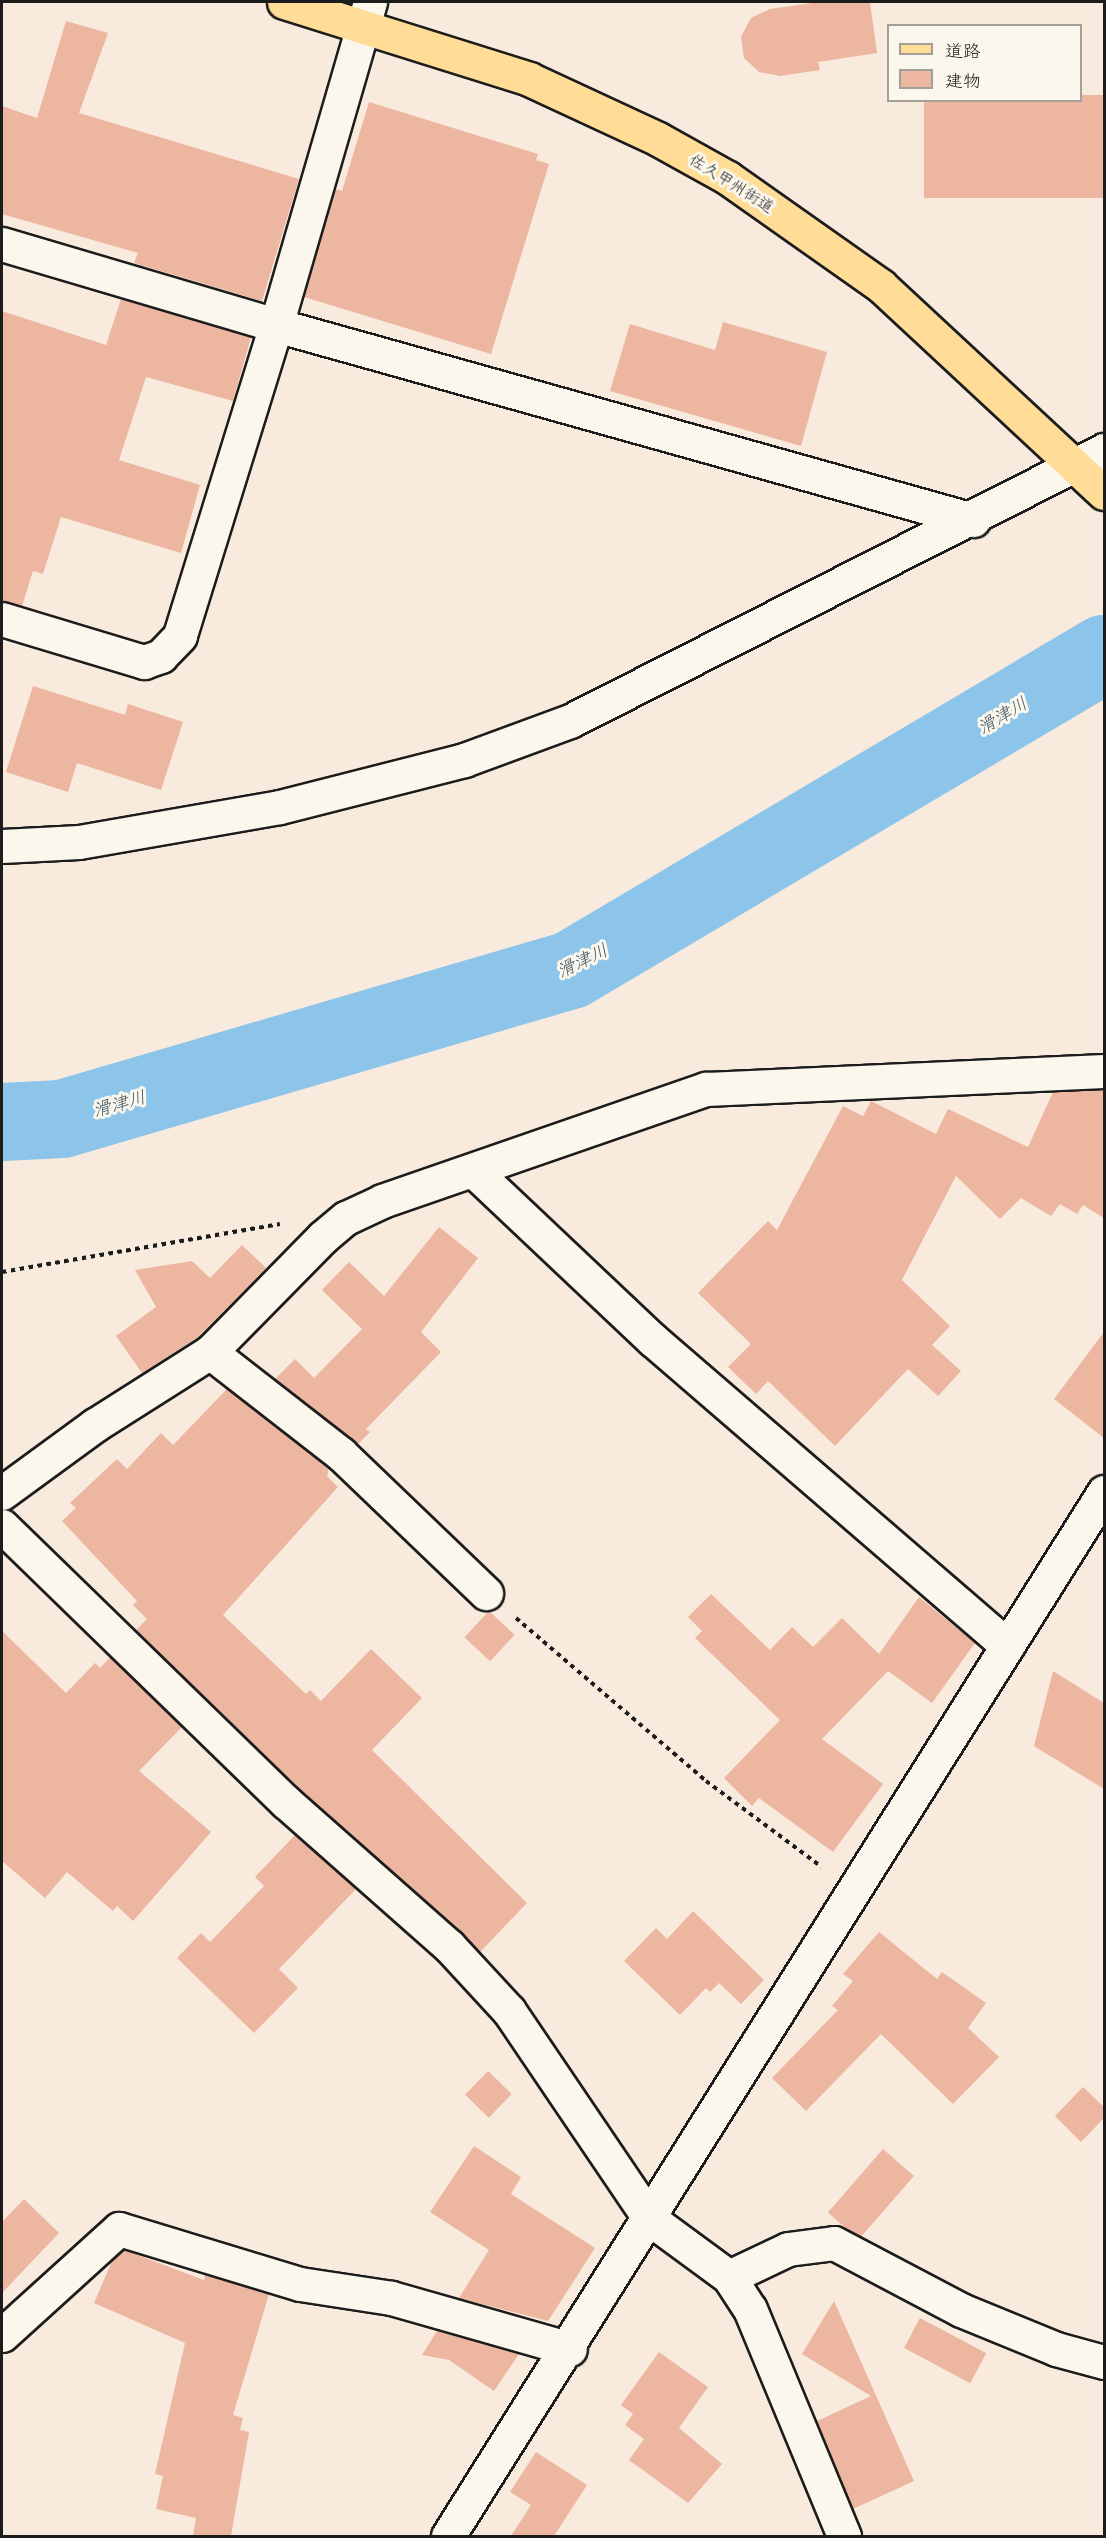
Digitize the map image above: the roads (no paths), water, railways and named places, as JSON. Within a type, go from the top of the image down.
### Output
[{"type":"main road","name":"佐久甲州街道","points":[[284,2],[367,13],[529,79],[658,139],[728,178],[881,286],[1090,479]]},
{"type":"street","points":[[2,619],[144,662],[160,656],[180,636],[276,325],[367,13]]},
{"type":"street","points":[[2,244],[276,325],[974,520]]},
{"type":"street","points":[[2,846],[79,842],[280,807],[464,760],[570,721],[974,520],[1090,479],[1104,450]]},
{"type":"street","points":[[2,1493],[95,1425],[210,1352],[323,1237],[346,1218],[382,1201],[706,1089],[1104,1071]]},
{"type":"street","points":[[474,1171],[653,1340],[1007,1646]]},
{"type":"street","points":[[210,1352],[341,1454],[486,1593]]},
{"type":"street","points":[[448,2536],[570,2349],[853,1890],[1104,1492]]},
{"type":"street","points":[[2,1526],[286,1802],[464,1963],[509,2011],[650,2219],[729,2277],[750,2309],[844,2536]]},
{"type":"street","points":[[2,2335],[118,2229],[300,2284],[391,2298],[570,2349]]},
{"type":"street","points":[[729,2277],[788,2248],[834,2243],[961,2310],[1056,2349],[1104,2362]]},
{"type":"waterway","name":"滑津川","points":[[2,1122],[62,1119],[571,970],[1104,654]]}]
